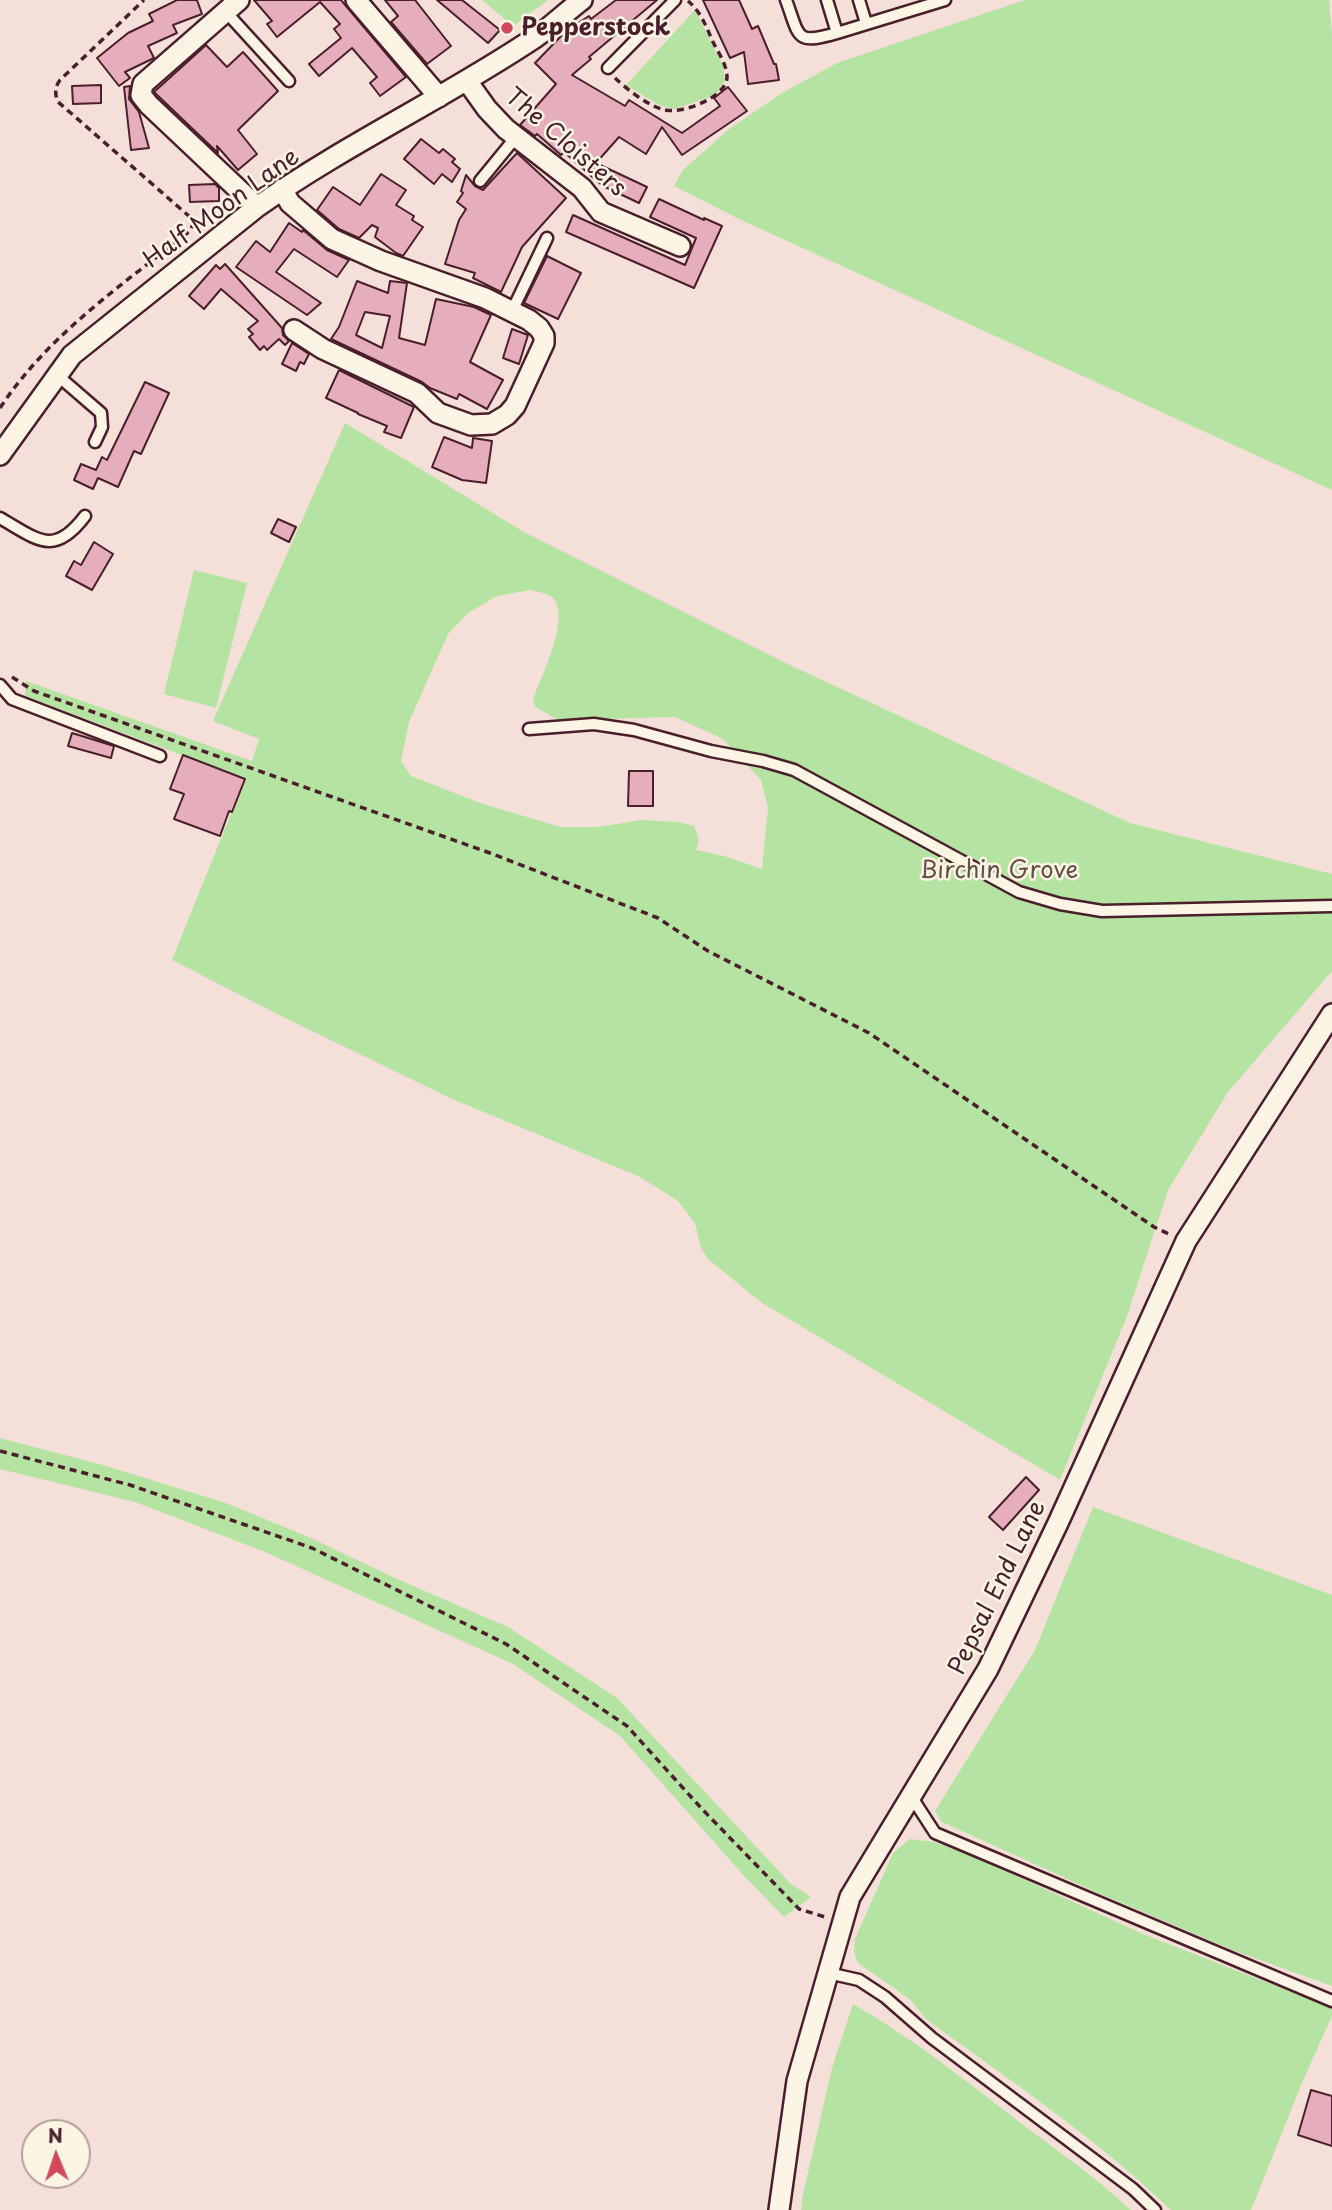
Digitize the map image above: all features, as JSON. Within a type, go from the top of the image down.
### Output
[{"type":"street","points":[[356,0],[439,97]]},
{"type":"street","name":"Half Moon Lane","points":[[0,455],[72,355],[257,207],[282,189],[538,35],[582,0]]},
{"type":"street","points":[[232,6],[143,84],[141,94],[257,207]]},
{"type":"street","name":"The Cloisters","points":[[467,80],[487,108],[516,137],[582,188],[601,212],[680,246]]},
{"type":"street","points":[[282,189],[290,203],[332,239],[381,261],[459,288],[512,311],[539,328],[544,336],[544,343],[515,406],[501,421],[471,425],[438,413],[426,399],[416,393],[323,349],[294,330]]},
{"type":"street","name":"Pepsal End Lane","points":[[779,2210],[797,2081],[850,1897],[988,1669],[1058,1523],[1186,1241],[1332,1014]]},
{"type":"lane","points":[[608,68],[675,0]]},
{"type":"lane","points":[[786,0],[798,33],[803,39],[811,41],[945,0]]},
{"type":"lane","points":[[827,0],[837,33]]},
{"type":"lane","points":[[859,0],[866,23]]},
{"type":"lane","points":[[902,0],[905,12]]},
{"type":"lane","points":[[232,6],[289,80]]},
{"type":"lane","points":[[480,181],[516,137]]},
{"type":"lane","points":[[512,311],[547,238]]},
{"type":"lane","points":[[57,375],[101,412],[102,427],[95,442]]},
{"type":"lane","points":[[0,519],[31,537],[58,541],[68,537],[85,516]]},
{"type":"lane","points":[[0,685],[12,699],[160,756]]},
{"type":"lane","points":[[529,729],[594,724],[634,730],[794,770],[1019,892],[1060,904],[1102,911],[1332,906]]},
{"type":"lane","points":[[911,1796],[936,1833],[1332,2001]]},
{"type":"lane","points":[[828,1973],[859,1980],[885,1997],[932,2038],[1133,2189],[1155,2210]]},
{"type":"path","points":[[0,408],[47,350],[80,319],[190,231],[193,224],[190,217],[57,101],[55,93],[60,80],[144,0]]},
{"type":"path","points":[[608,68],[627,90],[663,109],[687,109],[720,93],[726,85],[726,67],[698,10],[687,0]]},
{"type":"path","points":[[11,677],[34,691],[490,853],[658,918],[708,951],[869,1033],[1154,1227],[1186,1241]]},
{"type":"path","points":[[0,1451],[130,1485],[312,1548],[506,1644],[627,1727],[799,1909],[841,1922]]},
{"type":"green space","points":[[482,0],[548,0],[513,26]]},
{"type":"green space","points":[[1025,0],[1329,0],[1332,36],[1332,490],[737,218],[674,186],[683,170],[729,129],[782,93],[837,63]]},
{"type":"green space","points":[[695,10],[723,66],[725,81],[717,93],[674,109],[659,105],[626,85]]},
{"type":"green space","name":"Birchin Grove","points":[[345,423],[524,532],[792,666],[1130,823],[1332,874],[1332,971],[1228,1092],[1168,1190],[1127,1316],[1060,1480],[762,1303],[708,1259],[701,1248],[695,1223],[678,1201],[640,1177],[450,1098],[172,960],[245,779],[25,696],[26,681],[252,761],[259,739],[213,721]],"holes":[[[531,590],[552,597],[559,618],[553,647],[533,699],[535,707],[559,720],[675,717],[723,739],[761,780],[768,808],[762,869],[696,850],[699,839],[694,826],[678,822],[641,820],[598,827],[561,827],[483,804],[411,776],[401,761],[409,722],[448,634],[468,613],[497,596]]]},
{"type":"green space","points":[[194,570],[247,583],[216,708],[164,694]]},
{"type":"green space","points":[[0,1438],[103,1465],[226,1503],[311,1538],[508,1627],[617,1698],[791,1884],[811,1897],[784,1917],[620,1736],[513,1664],[265,1552],[135,1502],[0,1469]]},
{"type":"green space","points":[[1093,1507],[1332,1595],[1332,1986],[1235,1951],[1096,1892],[942,1822],[935,1811],[1035,1650]]},
{"type":"green space","points":[[910,1839],[934,1842],[973,1856],[1143,1934],[1332,2008],[1332,2016],[1251,2210],[1171,2210],[1113,2158],[926,2019],[911,2000],[858,1963],[854,1952],[855,1939],[893,1853]]},
{"type":"green space","points":[[853,2004],[896,2030],[937,2060],[1090,2175],[1131,2210],[801,2210],[832,2068]]},
{"type":"building","points":[[177,0],[197,0],[202,14],[173,25],[177,33],[148,46],[154,58],[125,72],[130,78],[119,86],[97,58],[128,33],[153,21],[149,14]]},
{"type":"building","points":[[254,0],[341,0],[406,77],[380,96],[370,83],[377,77],[352,48],[319,76],[309,64],[341,38],[334,29],[340,24],[320,2],[277,37],[267,24],[272,21]]},
{"type":"building","points":[[385,0],[415,0],[451,46],[427,64],[391,22],[398,16]]},
{"type":"building","points":[[437,0],[462,0],[500,30],[488,43]]},
{"type":"building","points":[[616,0],[657,0],[589,57],[591,59],[572,75],[625,106],[629,100],[682,133],[720,106],[714,98],[728,87],[747,111],[682,155],[662,127],[646,154],[619,137],[596,163],[647,187],[639,203],[603,186],[590,175],[594,166],[588,173],[564,152],[561,155],[537,134],[535,136],[520,125],[556,84],[535,63],[566,31],[589,16],[591,19]]},
{"type":"building","points":[[703,0],[739,0],[752,29],[758,26],[776,64],[779,80],[748,84],[744,52],[730,58]]},
{"type":"building","points":[[206,45],[227,67],[243,52],[278,91],[238,130],[257,154],[238,170],[217,146],[218,153],[154,92]]},
{"type":"building","points":[[101,85],[101,103],[73,104],[72,86]]},
{"type":"building","points":[[130,86],[129,99],[139,112],[149,148],[131,150],[124,87]]},
{"type":"building","points":[[421,139],[439,153],[443,149],[455,159],[452,162],[460,169],[452,182],[442,174],[434,184],[404,159]]},
{"type":"building","points":[[517,153],[566,198],[522,247],[501,292],[473,278],[475,273],[445,264],[459,220],[466,209],[457,202],[463,193],[461,191],[466,175],[475,186],[483,190]]},
{"type":"building","points":[[381,174],[406,190],[396,205],[414,216],[412,220],[423,227],[403,256],[375,237],[378,228],[372,225],[359,238],[339,229],[317,210],[333,187],[360,205]]},
{"type":"building","points":[[215,184],[219,188],[219,201],[190,202],[189,185]]},
{"type":"building","points":[[659,199],[722,226],[694,288],[566,232],[573,215],[685,265],[696,238],[650,217]]},
{"type":"building","points":[[289,223],[302,232],[303,230],[327,250],[349,260],[337,277],[294,249],[276,272],[321,303],[307,315],[236,267],[256,241],[270,252]]},
{"type":"building","points":[[547,256],[581,273],[558,319],[524,303]]},
{"type":"building","points":[[225,264],[282,328],[283,335],[289,341],[285,345],[279,339],[267,350],[264,346],[260,350],[249,337],[253,334],[248,329],[258,321],[221,289],[204,309],[189,296],[216,265],[220,269]]},
{"type":"building","points":[[357,281],[388,293],[390,281],[407,283],[399,338],[425,345],[436,299],[474,307],[491,315],[470,362],[503,380],[487,409],[459,394],[457,399],[430,388],[331,339],[339,327]],"holes":[[[365,312],[390,316],[382,348],[356,335]]]},
{"type":"building","points":[[512,329],[528,335],[519,364],[503,358]]},
{"type":"building","points":[[292,343],[309,354],[304,364],[300,362],[296,371],[282,364]]},
{"type":"building","points":[[339,370],[414,407],[401,438],[384,432],[387,426],[326,398]]},
{"type":"building","points":[[145,382],[169,393],[141,454],[134,451],[118,487],[98,478],[93,489],[74,480],[81,464],[96,470],[102,457],[107,460]]},
{"type":"building","points":[[444,437],[472,448],[473,438],[492,441],[486,483],[462,480],[432,467]]},
{"type":"building","points":[[278,519],[296,527],[289,542],[271,533]]},
{"type":"building","points":[[94,542],[113,554],[92,590],[66,576],[74,561],[81,565]]},
{"type":"building","points":[[72,733],[114,746],[111,758],[68,746]]},
{"type":"building","points":[[183,755],[245,779],[220,836],[174,819],[184,794],[170,789]]},
{"type":"building","points":[[629,771],[653,771],[653,806],[628,806]]},
{"type":"building","points":[[1026,1477],[1039,1490],[1003,1530],[989,1517]]},
{"type":"building","points":[[1311,2090],[1332,2096],[1332,2146],[1298,2135]]},
{"type":"place","name":"Pepperstock","points":[[507,28]]}]
